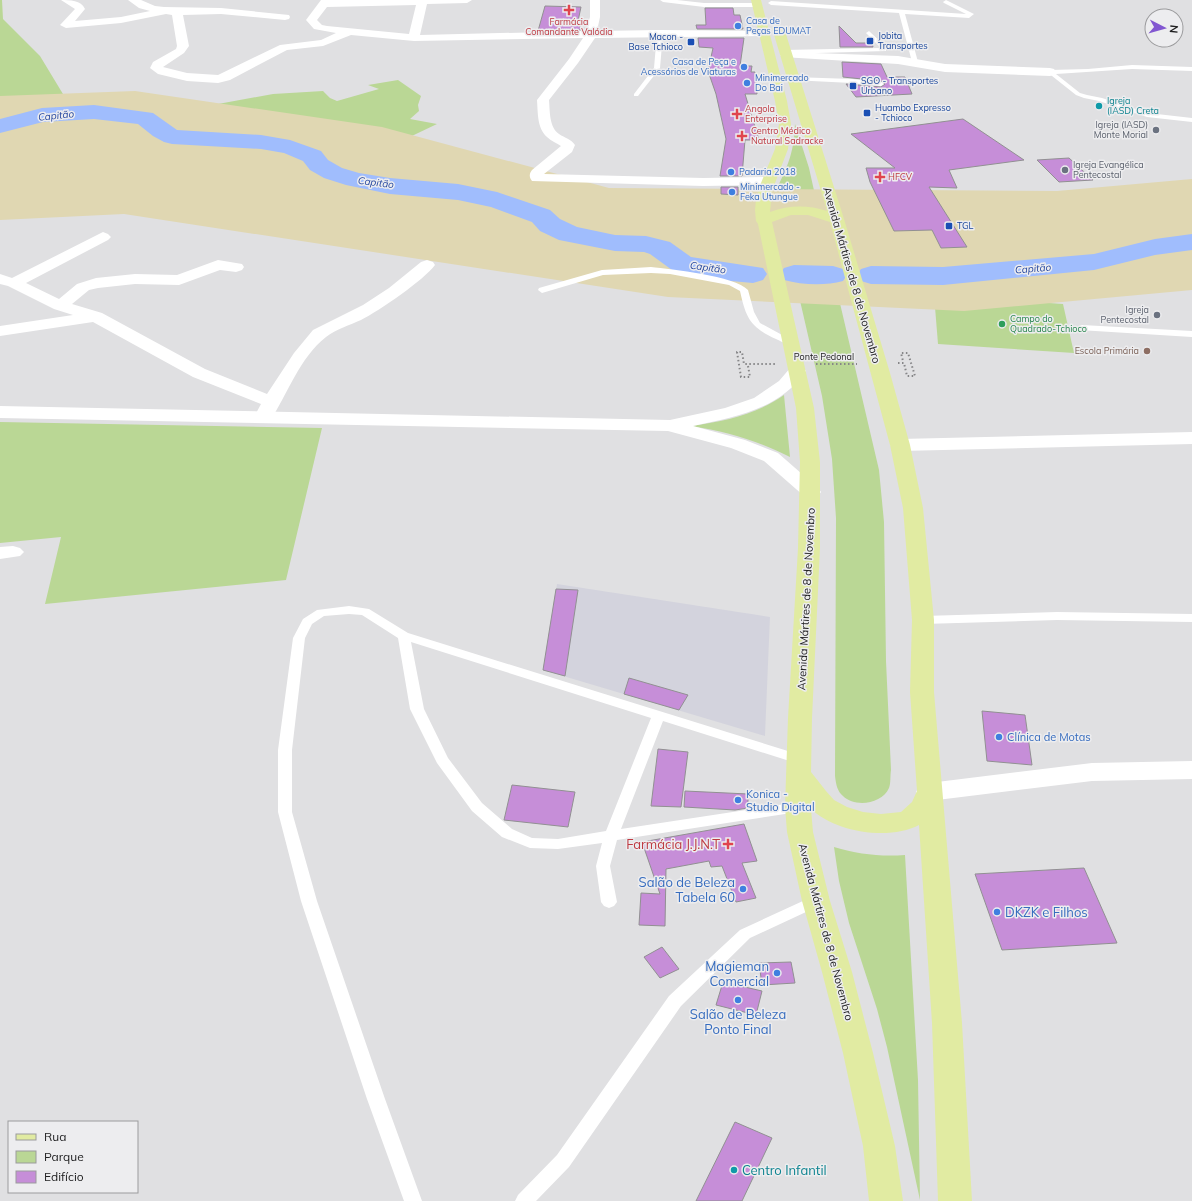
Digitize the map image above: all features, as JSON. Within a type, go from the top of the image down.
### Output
[{"type":"main road","name":"Avenida Mártires de 8 de Novembro","points":[[770,1],[785,54],[837,219],[881,373],[900,445],[913,508],[923,620],[922,692],[947,1023],[955,1201]]},
{"type":"main road","name":"Avenida Mártires de 8 de Novembro","points":[[756,2],[782,102],[785,126],[781,153],[767,181],[762,199],[763,221],[805,408],[811,492],[800,718],[798,808],[800,832],[816,901],[837,972],[858,1053],[879,1146],[886,1201]]},
{"type":"main road","points":[[763,221],[782,212],[797,210],[816,211],[837,219]]},
{"type":"main road","points":[[799,766],[815,796],[829,810],[848,819],[866,823],[889,823],[907,820],[925,805],[929,792]]},
{"type":"street","points":[[66,0],[79,6],[80,9],[66,25],[121,20],[172,11]]},
{"type":"street","points":[[133,0],[154,9],[172,11],[220,11],[285,17],[311,20],[318,27],[350,32],[414,38],[660,33],[765,33]]},
{"type":"street","points":[[311,20],[325,2],[422,2],[467,0]]},
{"type":"street","points":[[595,0],[595,17],[591,35],[574,61],[543,100],[548,131],[568,145],[567,149],[537,173],[537,178],[690,182],[767,181]]},
{"type":"street","points":[[414,38],[422,2]]},
{"type":"street","points":[[281,5],[285,17]]},
{"type":"street","points":[[172,11],[183,46],[180,51],[158,65],[156,68],[162,71],[187,77],[218,79],[226,77],[284,47],[323,43],[350,32]]},
{"type":"street","points":[[785,54],[898,60],[945,68],[1050,72]]},
{"type":"street","points":[[7,281],[103,237]]},
{"type":"street","points":[[60,306],[83,287],[96,283],[135,279],[179,280],[218,265],[236,267]]},
{"type":"street","points":[[267,410],[310,344],[319,334],[330,327],[360,314],[399,288],[427,266]]},
{"type":"street","points":[[7,281],[60,306],[96,317],[267,410]]},
{"type":"street","points":[[0,331],[96,317]]},
{"type":"street","points":[[669,425],[737,410],[761,401],[784,386],[796,366]]},
{"type":"street","points":[[0,412],[267,410],[669,425],[738,444],[771,457],[811,492]]},
{"type":"street","points":[[900,445],[1192,438]]},
{"type":"street","points":[[929,792],[1092,772],[1192,770]]},
{"type":"lane","points":[[663,0],[680,4],[704,5],[756,2]]},
{"type":"lane","points":[[770,1],[902,12],[969,16],[971,14],[970,12],[946,2]]},
{"type":"lane","points":[[902,12],[915,62]]},
{"type":"lane","points":[[636,95],[657,68],[660,33]]},
{"type":"lane","points":[[785,54],[884,50],[884,48],[869,33]]},
{"type":"lane","points":[[1050,72],[1088,71],[1132,67],[1192,69]]},
{"type":"lane","points":[[1050,72],[1078,94],[1086,97],[1100,99],[1147,115],[1192,120]]},
{"type":"lane","points":[[793,79],[852,81],[881,84]]},
{"type":"lane","points":[[542,290],[602,273],[618,271],[670,271],[732,283],[744,290],[752,320],[760,328],[790,342]]},
{"type":"lane","points":[[1082,328],[1192,334]]},
{"type":"lane","points":[[413,1201],[376,1099],[309,900],[285,812],[285,750],[299,638],[307,622],[321,613],[349,610],[365,612],[404,636],[660,715],[799,766]]},
{"type":"lane","points":[[923,620],[1057,616],[1192,618]]},
{"type":"lane","points":[[404,636],[417,709],[442,760],[477,807],[507,833],[530,843],[558,844],[798,808]]},
{"type":"lane","points":[[609,902],[603,866],[611,836],[660,715]]},
{"type":"lane","points":[[524,1201],[563,1161],[675,1001],[745,934],[816,901]]},
{"type":"path","name":"Ponte Pedonal","points":[[748,366],[750,377],[740,377],[737,352],[742,352],[744,364],[796,366],[864,364]]},
{"type":"path","points":[[901,353],[908,353],[915,376],[907,376],[903,362],[901,353]]},
{"type":"path","points":[[896,364],[903,362]]},
{"type":"shaded area","points":[[557,584],[770,617],[765,736],[543,670]]},
{"type":"green space","points":[[0,0],[2,0],[3,19],[40,56],[66,99],[218,104],[273,94],[323,91],[330,98],[337,101],[379,89],[368,85],[398,80],[421,96],[418,105],[419,111],[410,119],[437,124],[395,144],[0,132]]},
{"type":"green space","points":[[795,124],[809,168],[817,204],[773,197],[791,154]]},
{"type":"green space","points":[[792,266],[835,282],[879,470],[884,522],[886,661],[891,770],[890,786],[886,793],[875,801],[861,803],[848,800],[843,796],[839,792],[835,779],[836,518],[832,459],[822,396]]},
{"type":"green space","name":"Campo do Quadrado-Tchioco","points":[[934,295],[1063,304],[1074,353],[938,344]]},
{"type":"green space","points":[[784,395],[790,457],[742,437],[691,426],[739,416],[761,408]]},
{"type":"green space","points":[[0,422],[322,428],[286,580],[45,604],[61,537],[0,543]]},
{"type":"green space","points":[[834,847],[869,854],[887,856],[905,855],[918,1080],[920,1200],[887,1047],[877,1009],[849,923],[839,881]]},
{"type":"sand","points":[[135,91],[382,127],[609,188],[1057,191],[1192,179],[1192,290],[964,311],[668,297],[124,214],[0,220],[0,96]]},
{"type":"building","points":[[545,6],[581,7],[578,21],[581,30],[538,31]]},
{"type":"building","points":[[705,8],[733,8],[734,15],[740,15],[743,29],[697,29],[696,25],[706,25]]},
{"type":"building","points":[[839,26],[856,43],[872,43],[873,47],[840,47]]},
{"type":"building","points":[[698,38],[744,38],[740,66],[752,66],[751,72],[755,72],[757,94],[745,94],[759,140],[745,140],[742,176],[720,176],[726,139],[716,94],[708,71],[713,48],[699,47]]},
{"type":"building","points":[[842,62],[881,64],[887,77],[905,77],[912,94],[856,97],[846,84],[881,87],[885,84],[881,81],[843,77]]},
{"type":"building","points":[[963,119],[1024,160],[949,170],[957,188],[929,187],[967,247],[941,248],[932,230],[894,231],[870,182],[866,168],[895,168],[851,134]]},
{"type":"building","name":"Igreja Evangélica Pentecostal","points":[[1069,158],[1093,180],[1059,182],[1037,160]]},
{"type":"building","points":[[721,187],[738,187],[738,195],[721,194]]},
{"type":"building","points":[[556,589],[578,590],[565,676],[543,670]]},
{"type":"building","points":[[629,678],[688,695],[679,710],[624,694]]},
{"type":"building","points":[[982,711],[1025,715],[1032,765],[987,761]]},
{"type":"building","points":[[658,749],[688,752],[681,807],[651,806]]},
{"type":"building","points":[[512,785],[575,792],[568,827],[504,820]]},
{"type":"building","points":[[685,791],[748,794],[748,808],[735,810],[684,807]]},
{"type":"building","points":[[744,824],[757,861],[742,863],[756,898],[736,902],[722,866],[711,867],[709,861],[666,869],[665,926],[639,925],[641,893],[660,894],[642,842]]},
{"type":"building","points":[[1084,868],[1117,943],[1002,950],[975,874]]},
{"type":"building","points":[[662,947],[679,969],[660,978],[644,957]]},
{"type":"building","name":"Magieman Comercial","points":[[791,962],[795,983],[762,985],[759,963]]},
{"type":"building","points":[[723,982],[762,991],[756,1015],[716,1005]]},
{"type":"building","name":"Centro Infantil","points":[[735,1122],[772,1138],[742,1201],[696,1201]]},
{"type":"waterway","name":"Capitão","points":[[0,126],[42,115],[94,112],[145,118],[161,131],[172,137],[261,142],[290,147],[312,156],[319,165],[333,173],[355,180],[390,186],[458,192],[497,200],[541,216],[550,225],[569,234],[615,243],[646,244],[660,248],[682,264],[720,271],[753,274]]},
{"type":"waterway","name":"Capitão","points":[[871,275],[943,276],[1094,262],[1155,247],[1192,242]]},
{"type":"waterway","name":"Capitão","points":[[794,274],[833,275]]},
{"type":"place","name":"Farmácia Comandante Valódia","points":[[569,10]]},
{"type":"place","name":"Casa de Peças EDUMAT","points":[[738,26]]},
{"type":"place","name":"Jobita Transportes","points":[[870,41]]},
{"type":"place","name":"Macon - Base Tchioco","points":[[691,42]]},
{"type":"place","name":"Casa de Peça e Acessórios de Viaturas","points":[[744,67]]},
{"type":"place","name":"Minimercado Do Bai","points":[[747,83]]},
{"type":"place","name":"SGO - Transportes Urbano","points":[[853,86]]},
{"type":"place","name":"Igreja (IASD) Creta","points":[[1099,106]]},
{"type":"place","name":"Huambo Expresso - Tchioco","points":[[867,113]]},
{"type":"place","name":"Angola Enterprise","points":[[737,114]]},
{"type":"place","name":"Igreja (IASD) Monte Morial","points":[[1156,130]]},
{"type":"place","name":"Centro Médico Natural Sadracke","points":[[742,136]]},
{"type":"place","name":"Igreja Evangélica Pentecostal","points":[[1065,170]]},
{"type":"place","name":"Padaria 2018","points":[[731,172]]},
{"type":"place","name":"HFCV","points":[[880,177]]},
{"type":"place","name":"Minimercado - Feka Utungue","points":[[732,192]]},
{"type":"place","name":"TGL","points":[[949,226]]},
{"type":"place","name":"Igreja Pentecostal","points":[[1157,315]]},
{"type":"place","name":"Campo do Quadrado-Tchioco","points":[[1002,324]]},
{"type":"place","name":"Escola Primária","points":[[1147,351]]},
{"type":"place","name":"Clínica de Motas","points":[[999,737]]},
{"type":"place","name":"Konica - Studio Digital","points":[[738,800]]},
{"type":"place","name":"Farmácia J.J.N.T","points":[[728,844]]},
{"type":"place","name":"Salão de Beleza Tabela 60","points":[[743,889]]},
{"type":"place","name":"DKZK e Filhos","points":[[997,912]]},
{"type":"place","name":"Magieman Comercial","points":[[777,973]]},
{"type":"place","name":"Salão de Beleza Ponto Final","points":[[738,1000]]},
{"type":"place","name":"Centro Infantil","points":[[734,1170]]}]
